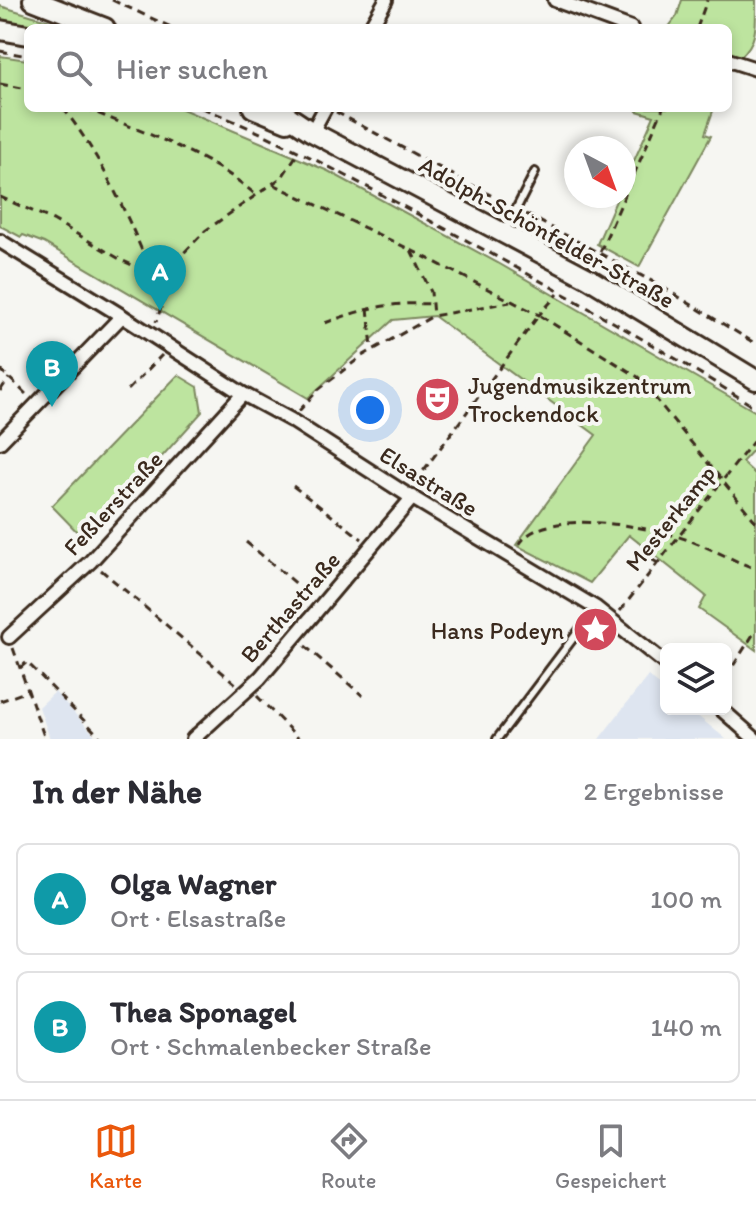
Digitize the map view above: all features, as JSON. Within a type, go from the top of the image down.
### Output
[{"type":"main road","points":[[33,0],[95,24]]},
{"type":"main road","points":[[0,30],[24,34]]},
{"type":"main road","name":"Adolph-Schönfelder-Straße","points":[[263,112],[312,132]]},
{"type":"main road","name":"Adolph-Schönfelder-Straße","points":[[282,112],[312,132],[588,278],[756,380]]},
{"type":"street","points":[[372,24],[386,0]]},
{"type":"street","points":[[555,0],[620,24]]},
{"type":"street","points":[[732,61],[756,69]]},
{"type":"street","points":[[312,132],[324,112]]},
{"type":"street","name":"Elsastraße","points":[[0,241],[243,394],[291,420],[596,608],[660,659]]},
{"type":"street","points":[[0,442],[122,316]]},
{"type":"street","name":"Feßlerstraße","points":[[9,637],[91,561],[243,394]]},
{"type":"street","name":"Berthastraße","points":[[193,739],[247,690],[295,637],[410,496]]},
{"type":"street","points":[[728,715],[755,739]]},
{"type":"lane","points":[[504,234],[535,172]]},
{"type":"lane","points":[[497,739],[596,608]]},
{"type":"path","points":[[112,0],[164,24]]},
{"type":"path","points":[[698,24],[707,0]]},
{"type":"path","points":[[0,51],[24,55]]},
{"type":"path","points":[[0,84],[24,88]]},
{"type":"path","points":[[66,112],[101,163],[163,302]]},
{"type":"path","points":[[94,112],[212,162],[257,196]]},
{"type":"path","points":[[211,112],[349,177],[559,292],[756,408]]},
{"type":"path","points":[[334,112],[600,252],[756,344]]},
{"type":"path","points":[[600,252],[661,112]]},
{"type":"path","points":[[152,274],[177,260],[205,231],[282,177],[298,153]]},
{"type":"path","points":[[273,184],[539,315],[638,377],[756,522]]},
{"type":"path","points":[[0,197],[53,220],[123,261],[152,274]]},
{"type":"path","points":[[411,250],[431,292],[433,316]]},
{"type":"path","points":[[151,334],[177,260]]},
{"type":"path","points":[[410,496],[539,315],[559,292]]},
{"type":"path","points":[[291,420],[318,390],[373,350],[433,316],[510,302]]},
{"type":"path","points":[[325,323],[368,308],[396,303],[432,304]]},
{"type":"path","points":[[368,308],[373,350]]},
{"type":"path","points":[[128,390],[170,346]]},
{"type":"path","points":[[0,369],[37,404]]},
{"type":"path","points":[[0,391],[9,378]]},
{"type":"path","name":"Mesterkamp","points":[[612,620],[756,438]]},
{"type":"path","points":[[293,486],[372,546]]},
{"type":"path","points":[[513,557],[523,539],[539,527],[557,524],[634,526],[679,537],[756,569]]},
{"type":"path","points":[[246,542],[322,605]]},
{"type":"path","points":[[640,553],[658,563]]},
{"type":"path","points":[[91,561],[247,690],[299,739]]},
{"type":"path","points":[[732,668],[756,630]]},
{"type":"path","points":[[9,637],[45,739]]},
{"type":"path","points":[[295,637],[363,696]]},
{"type":"path","points":[[20,668],[27,662],[101,738]]},
{"type":"path","points":[[0,701],[28,691]]},
{"type":"shaded area","points":[[648,676],[660,685],[660,715],[696,715],[726,739],[599,739]]},
{"type":"shaded area","points":[[55,692],[98,739],[50,739],[39,707]]},
{"type":"green space","points":[[682,0],[756,0],[755,33],[749,47],[732,65],[732,24],[671,24]]},
{"type":"green space","points":[[0,6],[61,24],[24,24],[0,20]]},
{"type":"green space","points":[[0,56],[24,59],[24,112],[189,112],[328,171],[498,263],[756,412],[756,447],[742,462],[756,475],[756,650],[699,609],[706,596],[629,535],[590,583],[516,545],[596,435],[434,316],[393,320],[308,398],[44,243],[23,235],[21,237],[0,226]]},
{"type":"green space","points":[[640,112],[713,112],[705,134],[711,136],[639,267],[597,244],[613,208],[636,208],[636,156],[654,116]]},
{"type":"green space","points":[[178,375],[198,387],[202,412],[86,541],[52,506]]},
{"type":"place","name":"Olga Wagner","points":[[160,311]]},
{"type":"place","name":"Jugendmusikzentrum Trockendock","points":[[437,399]]},
{"type":"place","name":"Thea Sponagel","points":[[52,407]]},
{"type":"place","name":"Hans Podeyn","points":[[595,630]]}]
